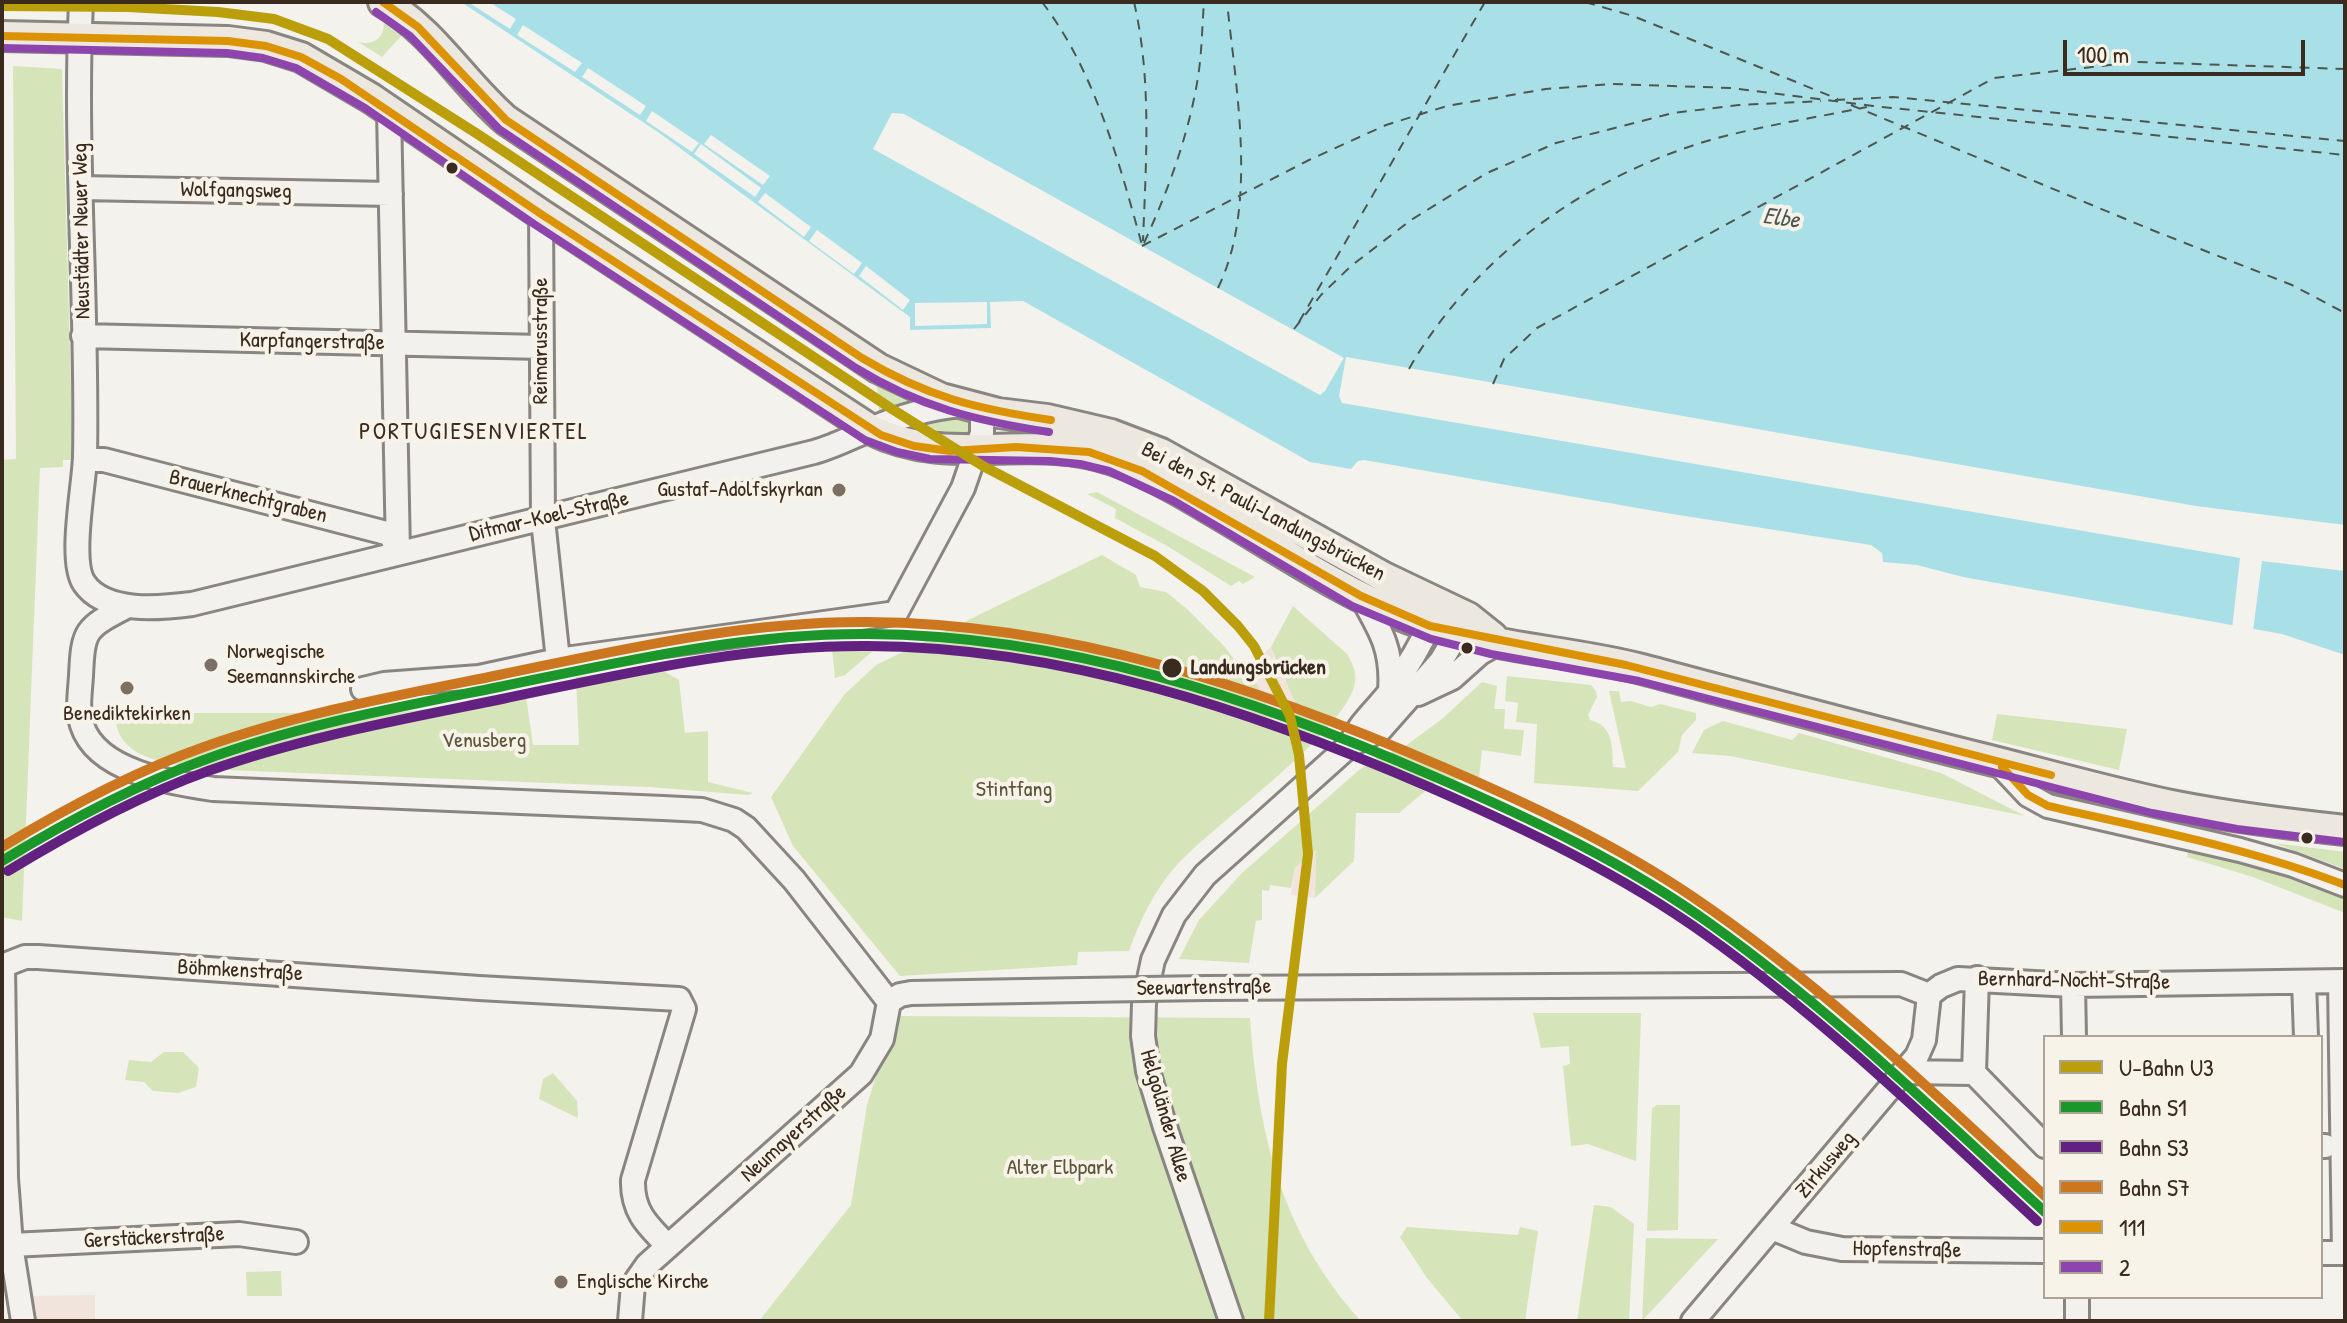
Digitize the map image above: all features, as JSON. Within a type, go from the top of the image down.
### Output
[{"type":"main road","name":"Bei den St. Pauli-Landungsbrücken","points":[[383,2],[426,33],[481,98],[506,120],[878,368],[941,398],[1111,434],[1161,453],[1339,554],[1435,616]]},
{"type":"main road","name":"Bei den St. Pauli-Landungsbrücken","points":[[2,36],[198,39],[266,46],[319,66],[870,429],[914,446],[950,451],[1064,449],[1089,452],[1117,461],[1174,488],[1361,596],[1463,625],[1500,642]]},
{"type":"main road","points":[[1500,642],[1626,665],[2177,806],[2345,830]]},
{"type":"street","name":"Neustädter Neuer Weg","points":[[81,2],[85,460],[77,557],[82,581],[92,592],[126,607]]},
{"type":"street","points":[[389,111],[398,552]]},
{"type":"street","name":"Wolfgangsweg","points":[[81,188],[391,194]]},
{"type":"street","name":"Reimarusstraße","points":[[541,214],[543,520],[558,660]]},
{"type":"street","name":"Karpfangerstraße","points":[[83,336],[541,347]]},
{"type":"street","points":[[363,689],[384,684],[479,677],[558,660],[896,613],[963,488],[983,429],[975,407]]},
{"type":"street","name":"Ditmar-Koel-Straße","points":[[126,607],[160,608],[192,604],[814,452],[921,411],[975,407]]},
{"type":"street","name":"Brauerknechtgraben","points":[[85,460],[104,460],[390,534],[398,552]]},
{"type":"street","points":[[1361,596],[1387,644],[1398,696]]},
{"type":"street","points":[[126,607],[94,623],[84,640],[79,713],[88,738],[106,755],[152,778],[227,790],[702,810],[734,820],[746,828],[794,880],[889,1002]]},
{"type":"street","name":"Helgoländer Allee","points":[[1231,1321],[1148,1071],[1143,1036],[1144,1003],[1153,960],[1162,938],[1189,895],[1229,853],[1350,745],[1380,730],[1435,616]]},
{"type":"street","name":"Helgoländer Allee","points":[[1398,696],[1441,661],[1463,625]]},
{"type":"street","name":"Helgoländer Allee","points":[[1398,696],[1452,678],[1480,653],[1500,642]]},
{"type":"street","points":[[1997,762],[2034,799],[2054,808],[2240,850],[2293,865],[2345,885]]},
{"type":"street","points":[[2051,775],[2060,800],[2070,810]]},
{"type":"street","name":"Böhmkenstraße","points":[[2,966],[25,957],[38,957],[679,999],[684,1009],[633,1180],[633,1198],[639,1215],[667,1245]]},
{"type":"street","points":[[2,966],[5,1152],[11,1245],[23,1321]]},
{"type":"street","points":[[1974,1073],[1977,978]]},
{"type":"street","name":"Bernhard-Nocht-Straße","points":[[1929,995],[1950,981],[1977,978],[2073,985],[2342,982]]},
{"type":"street","points":[[2304,982],[2306,1035]]},
{"type":"street","points":[[2323,1253],[2345,1253],[2333,1150],[2342,982]]},
{"type":"street","name":"Seewartenstraße","points":[[889,1002],[911,993],[1206,988],[1901,984],[1929,995]]},
{"type":"street","points":[[2073,985],[2074,1035]]},
{"type":"street","name":"Zirkusweg","points":[[1693,1321],[1917,1056],[1924,1040],[1929,995]]},
{"type":"street","name":"Neumayerstraße","points":[[630,1321],[635,1280],[667,1245],[861,1074],[882,1039],[889,1002]]},
{"type":"street","points":[[1904,1072],[1974,1073],[2043,1144]]},
{"type":"street","name":"Hopfenstraße","points":[[1772,1228],[1806,1242],[1842,1249],[2043,1251]]},
{"type":"street","name":"Gerstäckerstraße","points":[[11,1245],[239,1234],[296,1242]]},
{"type":"street","points":[[7,1321],[11,1245]]},
{"type":"street","points":[[2077,1299],[2077,1321]]},
{"type":"shaded area","points":[[1271,647],[1299,712],[1276,731],[1249,667]]},
{"type":"shaded area","points":[[1316,850],[1315,898],[1291,895],[1295,868]]},
{"type":"shaded area","points":[[95,1295],[95,1321],[35,1321],[29,1296]]},
{"type":"green space","points":[[383,18],[405,32],[382,57],[358,42],[378,38],[383,30]]},
{"type":"green space","points":[[13,66],[62,69],[73,460],[63,460],[63,467],[40,468],[22,921],[2,917],[2,460],[16,459]]},
{"type":"green space","points":[[876,378],[923,401],[876,422],[879,407]]},
{"type":"green space","points":[[934,415],[974,421],[976,427],[968,432],[953,434],[938,431],[916,419]]},
{"type":"green space","points":[[1097,492],[1255,577],[1231,586],[1115,518],[1116,509],[1087,494]]},
{"type":"green space","name":"Stintfang","points":[[1102,555],[1136,575],[1140,587],[1166,592],[1224,646],[1242,670],[1249,667],[1276,731],[1299,712],[1271,647],[1293,606],[1349,657],[1355,683],[1346,703],[1304,752],[1176,866],[1148,906],[1129,951],[1078,952],[1077,965],[900,976],[793,846],[771,797],[844,695],[876,665]]},
{"type":"green space","points":[[872,643],[874,650],[845,675],[835,678],[832,648]]},
{"type":"green space","name":"Venusberg","points":[[656,667],[679,680],[685,733],[708,731],[708,782],[753,793],[202,769],[158,760],[133,750],[118,729],[115,713],[394,713],[526,697],[533,745],[579,745],[576,677]]},
{"type":"green space","points":[[1507,676],[1591,685],[1597,697],[1588,715],[1590,720],[1608,732],[1613,767],[1626,768],[1609,691],[1619,691],[1621,702],[1630,701],[1651,707],[1660,704],[1696,713],[1696,720],[1682,735],[1678,752],[1638,791],[1534,783],[1537,724],[1516,722],[1518,703],[1505,701]]},
{"type":"green space","points":[[1482,682],[1497,686],[1494,709],[1505,709],[1504,729],[1524,730],[1521,756],[1482,750],[1479,779],[1437,781],[1399,813],[1356,813],[1354,861],[1315,898],[1316,850],[1295,868],[1291,888],[1270,885],[1269,891],[1262,890],[1262,920],[1256,921],[1249,963],[1179,959],[1199,920],[1242,873],[1359,770],[1378,757],[1404,747],[1442,719]]},
{"type":"green space","points":[[1997,714],[2127,729],[2119,770],[1992,740]]},
{"type":"green space","points":[[1723,721],[1792,740],[1799,733],[1941,773],[2025,816],[1730,756],[1692,753],[1704,730]]},
{"type":"green space","points":[[2274,843],[2345,852],[2345,869]]},
{"type":"green space","points":[[2189,850],[2297,878],[2345,897],[2345,913],[2253,877],[2187,857]]},
{"type":"green space","points":[[1533,1013],[1641,1013],[1636,1161],[1588,1144],[1571,1146],[1563,1066],[1570,1064],[1569,1046],[1541,1048]]},
{"type":"green space","name":"Alter Elbpark","points":[[899,1016],[1250,1018],[1259,1101],[1278,1180],[1311,1253],[1361,1321],[759,1321],[851,1205],[867,1105],[883,1053]]},
{"type":"green space","points":[[164,1052],[183,1052],[199,1068],[196,1087],[178,1093],[153,1091],[144,1082],[125,1080],[129,1060],[151,1062]]},
{"type":"green space","points":[[553,1073],[577,1101],[578,1118],[539,1099],[543,1079]]},
{"type":"green space","points":[[1657,1105],[1680,1105],[1678,1230],[1647,1231],[1652,1108]]},
{"type":"green space","points":[[1594,1205],[1611,1207],[1634,1224],[1629,1321],[1577,1321]]},
{"type":"green space","points":[[1407,1227],[1518,1235],[1520,1227],[1538,1231],[1525,1321],[1463,1321],[1427,1278],[1400,1237]]},
{"type":"green space","points":[[1646,1238],[1718,1239],[1642,1321]]},
{"type":"green space","points":[[281,1271],[282,1296],[247,1296],[246,1272]]},
{"type":"water","name":"Elbe","points":[[461,2],[2345,2],[2345,655],[2282,634],[1963,577],[1917,565],[1883,562],[1882,553],[1871,545],[1364,460],[1358,461],[1351,469],[1310,462],[1023,301],[990,302],[991,328],[910,330],[910,317],[658,132]]},
{"type":"pier","points":[[468,2],[489,2],[516,19],[510,29]]},
{"type":"pier","points":[[523,25],[582,63],[575,72],[517,35]]},
{"type":"pier","points":[[588,68],[646,106],[640,115],[582,77]]},
{"type":"pier","points":[[652,111],[699,143],[692,152],[646,121]]},
{"type":"pier","points":[[892,113],[904,114],[1344,358],[1325,391],[1320,395],[873,149]]},
{"type":"pier","points":[[711,135],[770,176],[763,185],[704,144]]},
{"type":"pier","points":[[701,144],[761,188],[755,197],[694,154]]},
{"type":"pier","points":[[765,193],[811,227],[804,237],[758,202]]},
{"type":"pier","points":[[817,230],[862,263],[854,274],[809,241]]},
{"type":"pier","points":[[866,266],[910,300],[903,310],[859,276]]},
{"type":"pier","points":[[987,302],[987,324],[915,326],[915,303]]},
{"type":"pier","points":[[1346,357],[2196,506],[2345,525],[2345,571],[2262,561],[2253,631],[2232,629],[2240,558],[1342,403],[1339,396]]},
{"type":"ferry route","points":[[1042,2],[1061,29],[1091,87],[1114,150],[1142,245]]},
{"type":"ferry route","points":[[1134,2],[1146,91],[1143,241]]},
{"type":"ferry route","points":[[1144,243],[1169,183],[1189,120],[1199,68],[1204,2]]},
{"type":"ferry route","points":[[1218,288],[1238,221],[1241,185],[1239,110],[1227,2]]},
{"type":"ferry route","points":[[1299,322],[1485,2]]},
{"type":"ferry route","points":[[1585,2],[1633,16],[1838,99]]},
{"type":"ferry route","points":[[1493,384],[1504,359],[1537,328],[1994,78],[2137,62],[2345,69]]},
{"type":"ferry route","points":[[1142,246],[1309,160],[1386,125],[1447,106],[1546,89],[1612,84],[1732,88],[1873,106],[2345,155]]},
{"type":"ferry route","points":[[1835,100],[1893,97],[2345,141]]},
{"type":"ferry route","points":[[1294,329],[1321,295],[1351,266],[1411,220],[1487,173],[1556,143],[1673,113],[1739,105],[1821,101]]},
{"type":"ferry route","points":[[1851,105],[2292,285],[2345,313]]},
{"type":"ferry route","points":[[1409,369],[1435,329],[1465,292],[1536,227],[1576,200],[1662,157],[1707,141],[1867,107]]},
{"type":"metro line","name":"U3","points":[[2,6],[128,7],[218,12],[274,19],[328,39],[983,466],[1155,556],[1203,591],[1238,626],[1254,646],[1290,716],[1299,755],[1308,854],[1282,1064],[1269,1321]]},
{"type":"rail line","name":"S7","points":[[2,847],[100,792],[178,757],[277,724],[387,698],[636,647],[774,626],[867,622],[942,625],[1016,634],[1090,647],[1162,665],[1304,711],[1475,781],[1602,842],[1693,897],[1786,965],[1874,1039],[2043,1194]]},
{"type":"rail line","name":"S1","points":[[2,861],[100,806],[178,770],[276,737],[387,710],[636,659],[775,638],[868,634],[941,637],[1014,646],[1157,676],[1297,721],[1469,792],[1612,862],[1712,925],[1799,992],[1883,1063],[2043,1210]]},
{"type":"rail line","name":"S3","points":[[8,871],[106,816],[182,781],[280,748],[391,722],[638,671],[776,650],[868,646],[941,649],[1013,658],[1155,688],[1294,733],[1465,803],[1606,872],[1706,935],[1793,1002],[1876,1073],[2037,1221]]},
{"type":"transit line","name":"111","points":[[383,2],[418,27],[506,120],[862,358],[909,383],[953,400],[1051,420]]},
{"type":"transit line","name":"2","points":[[376,12],[410,36],[499,129],[856,368],[903,393],[949,410],[1049,432]]},
{"type":"transit line","name":"111","points":[[2,36],[228,41],[266,46],[301,57],[341,79],[541,214],[881,435],[914,446],[950,451],[1016,447],[1089,452],[1142,471],[1361,596],[1430,626],[1626,665],[2051,775]]},
{"type":"transit line","name":"2","points":[[2,48],[227,53],[263,58],[296,68],[365,108],[534,224],[865,440],[897,452],[930,459],[1050,461],[1109,471],[1174,501],[1352,606],[1431,639],[1491,654],[1639,681],[2152,813],[2237,829],[2344,842]]},
{"type":"transit line","name":"111","points":[[2002,767],[2028,795],[2048,806],[2235,850],[2345,885]]},
{"type":"place","name":"Gustaf-Adolfskyrkan","points":[[839,490]]},
{"type":"place","name":"Norwegische Seemannskirche","points":[[211,665]]},
{"type":"place","name":"Landungsbrücken","points":[[1172,668]]},
{"type":"place","name":"Benediktekirken","points":[[127,688]]},
{"type":"place","name":"Englische Kirche","points":[[561,1282]]},
{"type":"district","name":"PORTUGIESENVIERTEL","points":[[474,433]]}]
